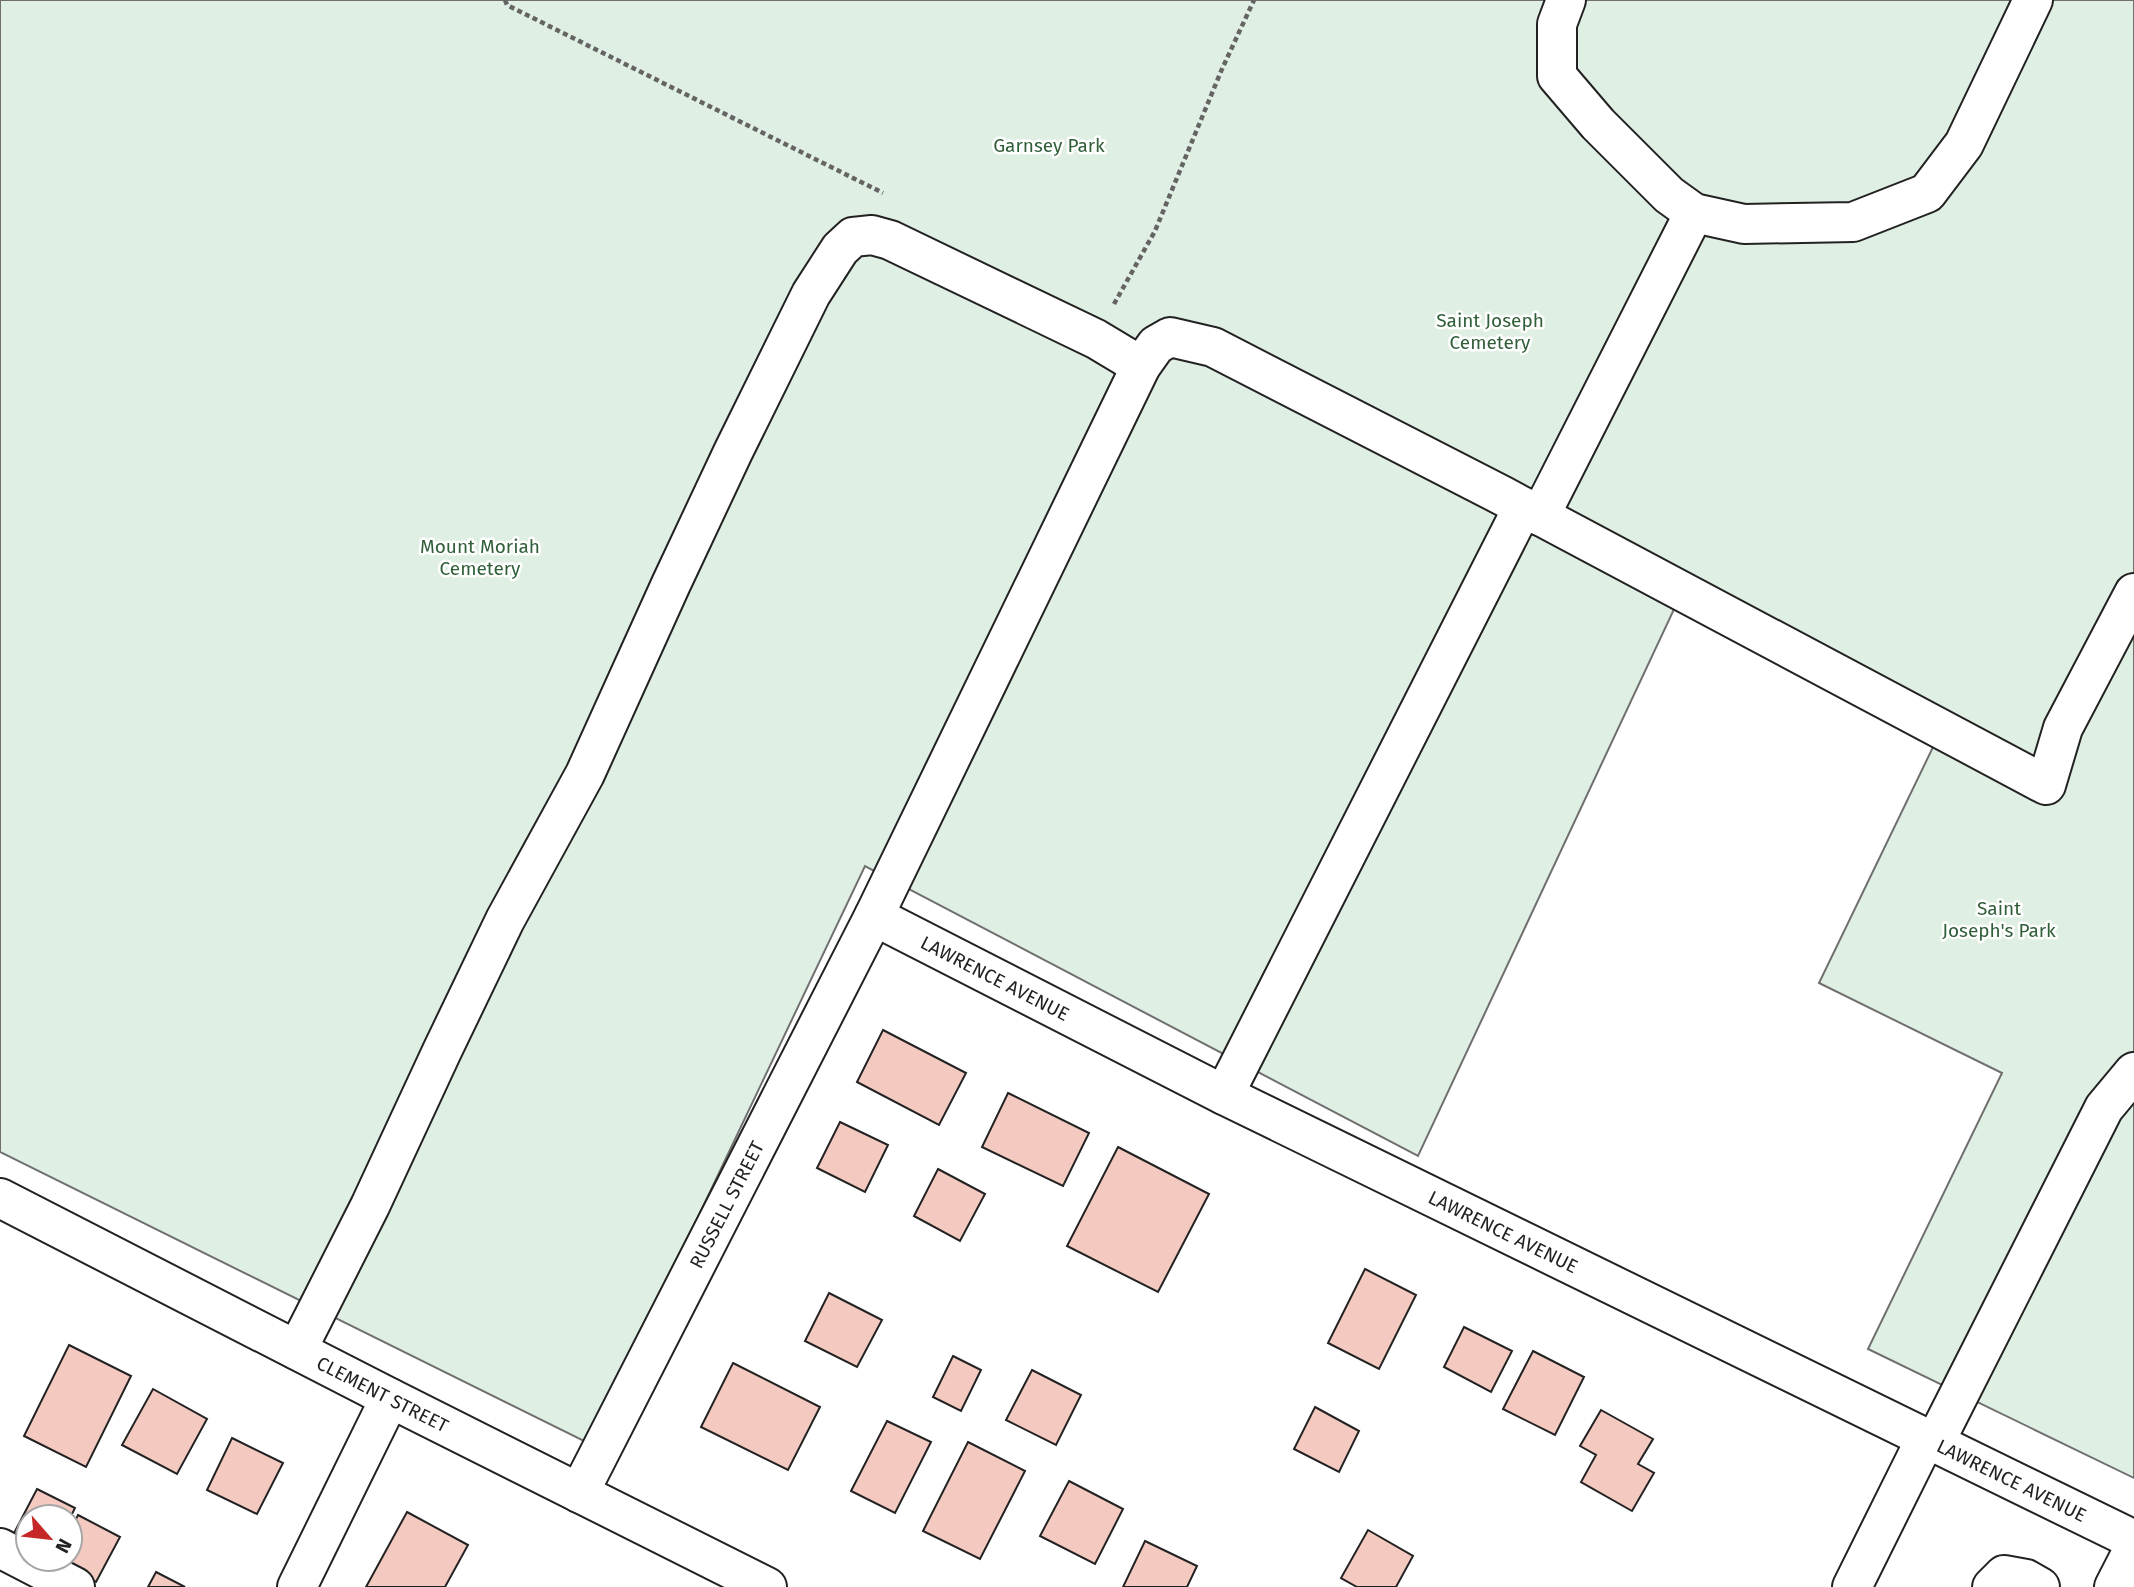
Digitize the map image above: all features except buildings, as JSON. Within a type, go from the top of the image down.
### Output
[{"type":"street","points":[[1566,0],[1557,24],[1557,76],[1598,124],[1669,195],[1695,213],[1744,224],[1853,222],[1927,193],[1964,144],[2033,0]]},
{"type":"street","points":[[1224,1095],[1531,511],[1695,213]]},
{"type":"street","points":[[297,1350],[370,1206],[505,920],[586,774],[671,583],[745,427],[811,294],[839,249],[853,237],[872,235],[890,240],[1096,340],[1141,366]]},
{"type":"street","name":"RUSSELL STREET","points":[[579,1493],[874,916],[1141,366],[1156,345],[1170,337],[1213,347],[1531,511]]},
{"type":"street","points":[[1531,511],[2046,785],[2063,728],[2134,593]]},
{"type":"street","name":"LAWRENCE AVENUE","points":[[874,916],[1224,1095],[2134,1540]]},
{"type":"street","points":[[1852,1587],[2104,1108],[2134,1072]]},
{"type":"street","name":"CLEMENT STREET","points":[[0,1198],[767,1587]]},
{"type":"street","points":[[297,1587],[390,1398]]},
{"type":"street","points":[[0,1548],[75,1587]]},
{"type":"street","points":[[2114,1587],[2134,1548]]},
{"type":"street","points":[[1992,1587],[2004,1575],[2026,1579],[2040,1587]]},
{"type":"path","points":[[505,0],[507,5],[890,196]]},
{"type":"path","points":[[1112,307],[1154,231],[1254,0]]},
{"type":"green space","points":[[0,0],[2134,0],[2134,1478],[1868,1349],[2002,1073],[1819,983],[1935,743],[1675,607],[1418,1156],[865,866],[590,1444],[0,1152]]},
{"type":"park label","name":"Garnsey Park","points":[[1049,145]]},
{"type":"park label","name":"Saint Joseph Cemetery","points":[[1490,331]]},
{"type":"park label","name":"Mount Moriah Cemetery","points":[[480,557]]},
{"type":"park label","name":"Saint Joseph's Park","points":[[1999,919]]}]
